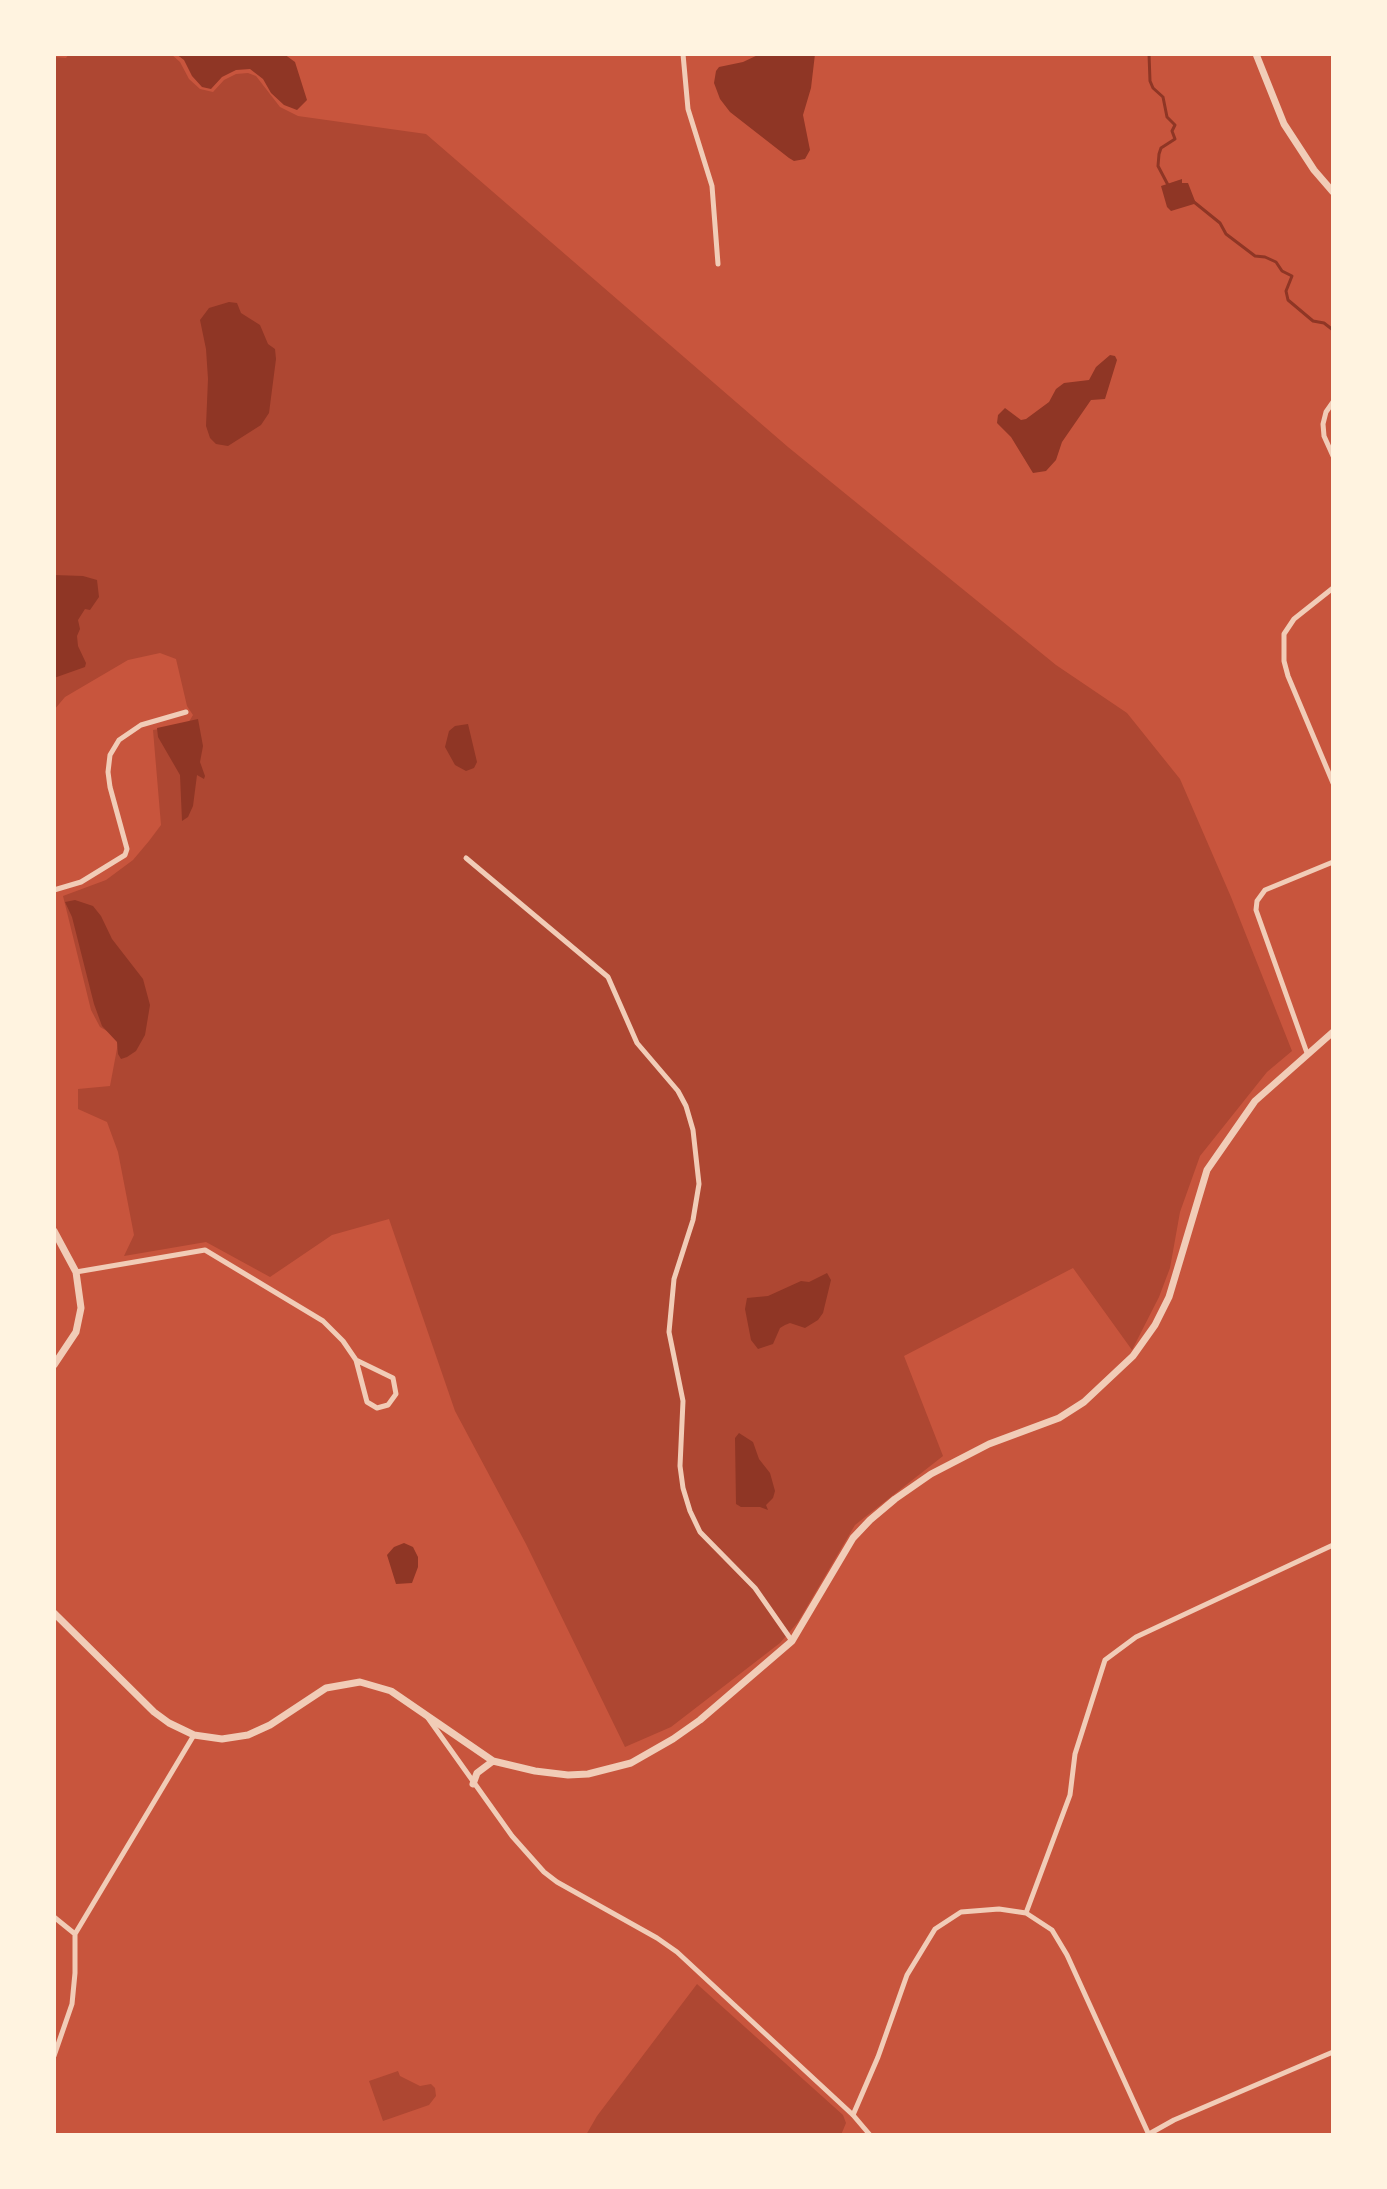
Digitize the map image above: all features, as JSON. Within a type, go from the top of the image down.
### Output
[{"type":"street","points":[[683,54],[688,109],[712,186],[718,264]]},
{"type":"street","points":[[1256,54],[1284,124],[1305,158],[1333,192]]},
{"type":"street","points":[[1333,402],[1323,424],[1324,436],[1333,456]]},
{"type":"street","points":[[1333,588],[1294,619],[1284,634],[1284,661],[1288,676],[1333,783]]},
{"type":"street","points":[[54,890],[81,882],[125,855],[127,849],[110,787],[109,764],[113,748],[125,735],[141,725],[186,712]]},
{"type":"street","points":[[466,858],[608,977],[637,1043],[678,1091],[686,1106],[693,1130],[699,1184],[693,1220],[674,1279],[669,1332],[683,1401],[680,1466],[683,1488],[700,1532],[755,1588],[792,1641]]},
{"type":"street","points":[[1307,1053],[1256,910],[1257,901],[1265,890],[1333,862]]},
{"type":"street","points":[[54,1613],[154,1712],[194,1735],[222,1739],[248,1735],[279,1720],[318,1692],[348,1682],[380,1686],[401,1697],[493,1761],[568,1775],[588,1774],[631,1763],[700,1720],[792,1641],[843,1554],[870,1520],[895,1499],[948,1465],[989,1444],[1059,1418],[1084,1402],[1133,1356],[1155,1325],[1169,1297],[1207,1170],[1255,1101],[1333,1032]]},
{"type":"street","points":[[54,1231],[76,1272],[81,1308],[76,1332],[54,1365]]},
{"type":"street","points":[[76,1272],[205,1250],[323,1321],[356,1360],[367,1402],[377,1408],[388,1405],[396,1394],[393,1378],[356,1360]]},
{"type":"street","points":[[1026,1913],[1070,1795],[1075,1754],[1105,1660],[1136,1637],[1333,1545]]},
{"type":"street","points":[[425,1715],[512,1836],[544,1872],[574,1893],[667,1944],[853,2115],[870,2135]]},
{"type":"street","points":[[54,2056],[72,2004],[75,1934],[194,1735]]},
{"type":"street","points":[[473,1784],[477,1773],[493,1761]]},
{"type":"street","points":[[853,2115],[878,2057],[907,1975],[935,1929],[961,1912],[999,1909],[1026,1913],[1052,1930],[1067,1955],[1149,2134],[1174,2120],[1333,2052]]},
{"type":"street","points":[[54,1917],[75,1934]]},
{"type":"shaded area","points":[[69,54],[171,54],[200,89],[213,92],[224,80],[248,73],[256,76],[280,107],[298,116],[426,134],[788,447],[1056,665],[1127,713],[1180,779],[1292,1051],[1267,1072],[1200,1156],[1180,1212],[1170,1268],[1132,1350],[1073,1268],[904,1356],[943,1456],[855,1525],[798,1622],[780,1643],[671,1727],[625,1747],[526,1544],[455,1411],[389,1219],[332,1235],[270,1277],[206,1242],[124,1256],[134,1235],[118,1152],[107,1122],[78,1109],[78,1089],[110,1086],[119,1038],[100,1027],[91,1010],[63,896],[106,880],[133,860],[161,825],[153,730],[187,725],[193,715],[187,706],[176,659],[160,653],[128,660],[65,697],[54,710],[54,57],[66,58]]},
{"type":"shaded area","points":[[176,54],[284,54],[295,62],[307,100],[297,110],[284,105],[271,93],[263,79],[250,69],[236,70],[222,77],[211,89],[202,87],[184,60]]},
{"type":"shaded area","points":[[760,54],[815,54],[811,88],[803,115],[810,150],[805,159],[794,161],[789,158],[730,112],[720,99],[714,83],[719,67],[743,62]]},
{"type":"shaded area","points":[[1182,179],[1182,183],[1188,183],[1194,204],[1171,211],[1161,186]]},
{"type":"shaded area","points":[[237,303],[241,313],[260,325],[268,344],[275,349],[276,359],[269,413],[261,425],[228,446],[216,444],[206,426],[208,379],[200,320],[209,308]]},
{"type":"shaded area","points":[[1110,355],[1117,360],[1105,399],[1091,400],[1062,442],[1056,460],[1046,471],[1033,473],[1011,437],[997,423],[998,415],[1005,408],[1021,420],[1026,419],[1049,402],[1056,389],[1064,383],[1089,380],[1096,367]]},
{"type":"shaded area","points":[[54,575],[97,580],[99,597],[78,620],[78,646],[85,667],[54,678]]},
{"type":"shaded area","points":[[198,719],[203,746],[200,762],[205,776],[204,779],[197,775],[193,806],[188,817],[182,821],[180,775],[158,737],[157,728]]},
{"type":"shaded area","points":[[468,724],[477,762],[474,768],[466,771],[455,765],[445,747],[449,731],[455,726]]},
{"type":"shaded area","points":[[75,900],[93,906],[112,939],[143,979],[150,1005],[145,1035],[136,1051],[121,1059],[117,1042],[102,1026],[94,1004],[72,917],[65,902]]},
{"type":"shaded area","points":[[827,1273],[831,1280],[823,1313],[818,1320],[805,1328],[790,1323],[785,1325],[780,1328],[773,1344],[758,1349],[751,1340],[745,1309],[747,1298],[768,1296]]},
{"type":"shaded area","points":[[739,1433],[753,1442],[759,1459],[770,1473],[775,1491],[766,1505],[768,1510],[736,1504],[735,1438]]},
{"type":"shaded area","points":[[404,1543],[413,1547],[418,1557],[418,1567],[412,1583],[396,1584],[387,1555],[394,1547]]},
{"type":"shaded area","points":[[697,1984],[843,2115],[846,2123],[841,2135],[586,2135]]},
{"type":"shaded area","points":[[398,2071],[400,2076],[420,2086],[431,2084],[436,2096],[429,2105],[383,2121],[369,2081]]},
{"type":"waterway","points":[[1149,54],[1150,81],[1163,97],[1167,117],[1175,125],[1172,131],[1175,139],[1161,148],[1159,154],[1158,166],[1168,185]]},
{"type":"waterway","points":[[1194,202],[1220,223],[1226,234],[1255,256],[1276,262],[1282,271],[1292,276],[1286,291],[1288,300],[1313,321],[1324,323],[1333,330]]}]
